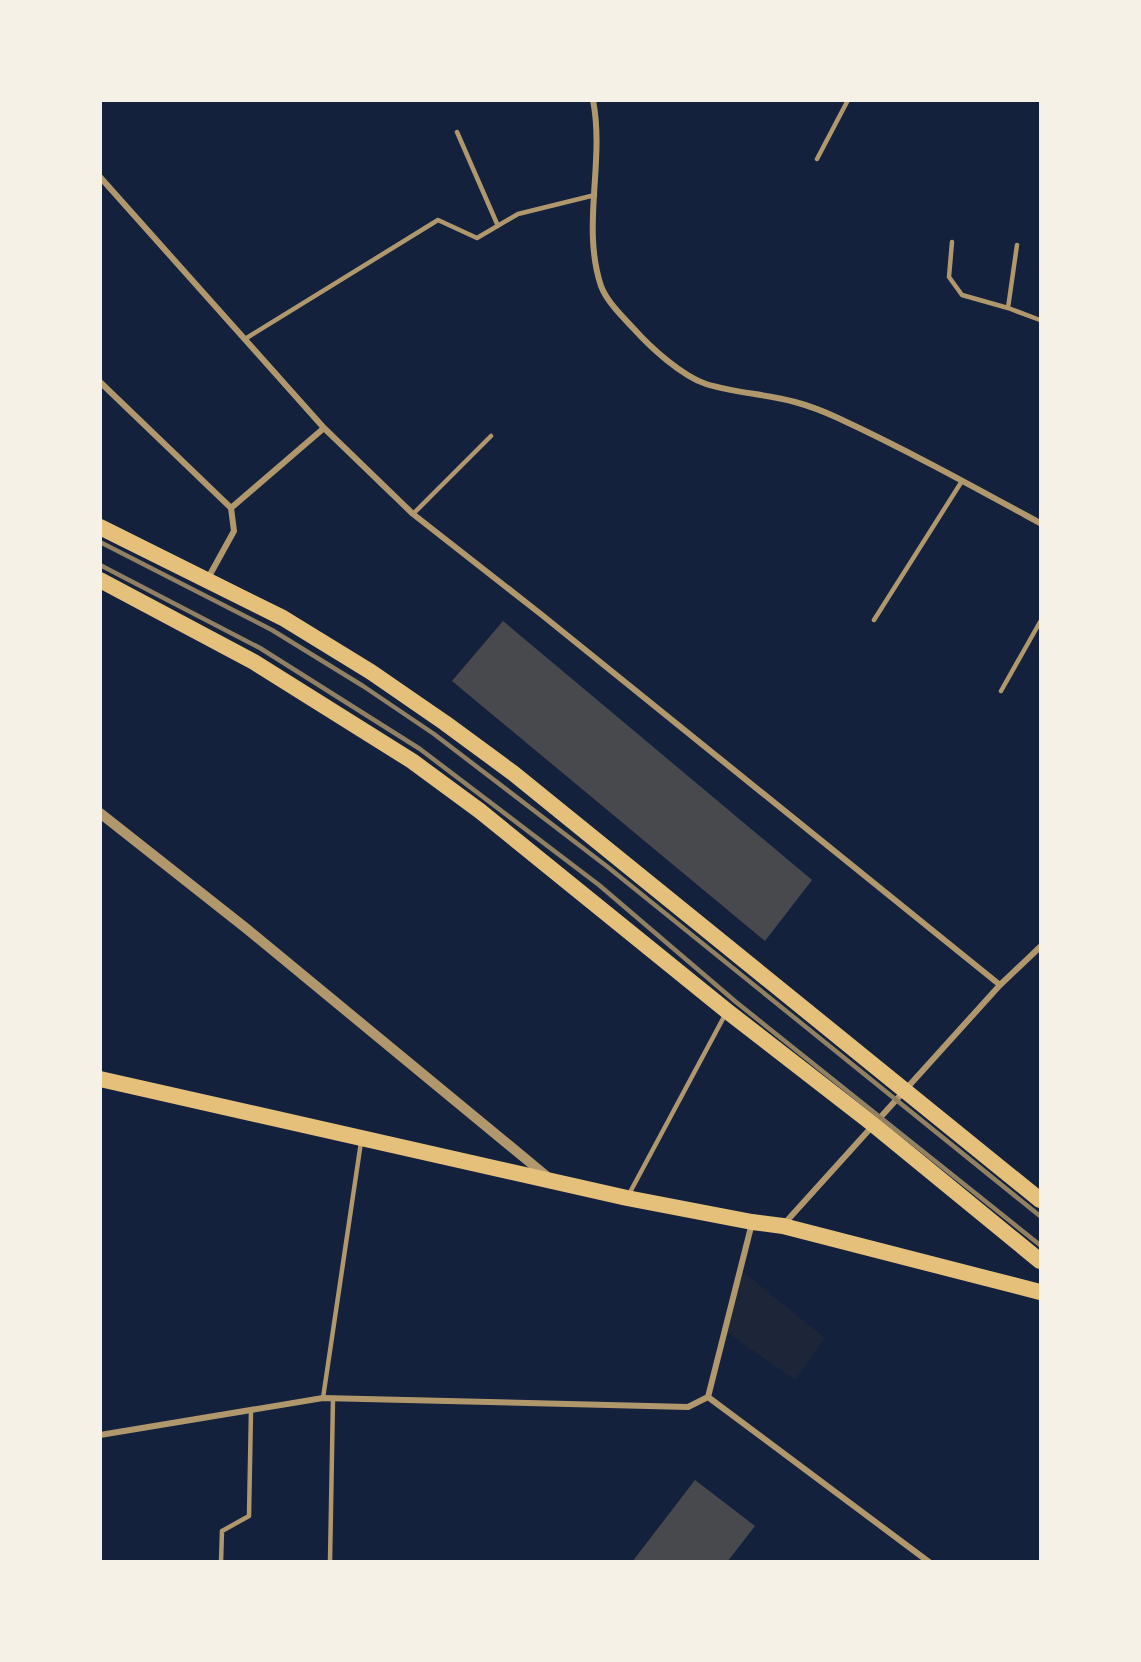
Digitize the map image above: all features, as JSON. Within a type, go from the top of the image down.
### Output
[{"type":"highway","points":[[100,527],[283,618],[371,672],[446,723],[513,773],[1041,1200]]},
{"type":"highway","points":[[100,580],[254,662],[412,761],[480,811],[1041,1261]]},
{"type":"highway","points":[[100,1079],[627,1198],[783,1226],[1041,1292]]},
{"type":"street","points":[[593,100],[596,114],[595,195],[591,235],[594,262],[602,289],[651,347],[676,366],[705,383],[797,402],[837,418],[962,480],[1041,523]]},
{"type":"street","points":[[100,177],[324,429],[413,514],[542,615],[1000,985]]},
{"type":"street","points":[[100,382],[231,508],[234,531],[207,580]]},
{"type":"street","points":[[231,508],[324,429]]},
{"type":"street","points":[[100,813],[256,936],[553,1181]]},
{"type":"street","points":[[783,1226],[1000,985],[1041,947]]},
{"type":"street","points":[[100,1435],[323,1398],[688,1407],[708,1397],[752,1222]]},
{"type":"street","points":[[708,1397],[929,1562]]},
{"type":"lane","points":[[817,159],[848,100]]},
{"type":"lane","points":[[457,132],[498,226]]},
{"type":"lane","points":[[244,339],[438,220],[477,238],[518,214],[595,195]]},
{"type":"lane","points":[[951,242],[949,277],[962,295],[1041,320]]},
{"type":"lane","points":[[1008,308],[1017,245]]},
{"type":"lane","points":[[413,514],[491,436]]},
{"type":"lane","points":[[874,620],[962,480]]},
{"type":"lane","points":[[1001,692],[1041,622]]},
{"type":"lane","points":[[627,1198],[727,1011]]},
{"type":"lane","points":[[323,1398],[362,1138]]},
{"type":"lane","points":[[330,1562],[333,1398]]},
{"type":"lane","points":[[221,1562],[222,1531],[249,1516],[251,1410]]},
{"type":"shaded area","points":[[742,1271],[825,1338],[795,1380],[721,1328]]},
{"type":"building","points":[[503,621],[812,880],[765,941],[452,681]]},
{"type":"building","points":[[695,1480],[755,1526],[727,1562],[632,1562]]},
{"type":"railway","points":[[100,542],[272,630],[363,686],[434,734],[609,868],[1040,1216]]},
{"type":"railway","points":[[100,565],[260,648],[420,749],[599,885],[736,1002],[1040,1245]]}]
